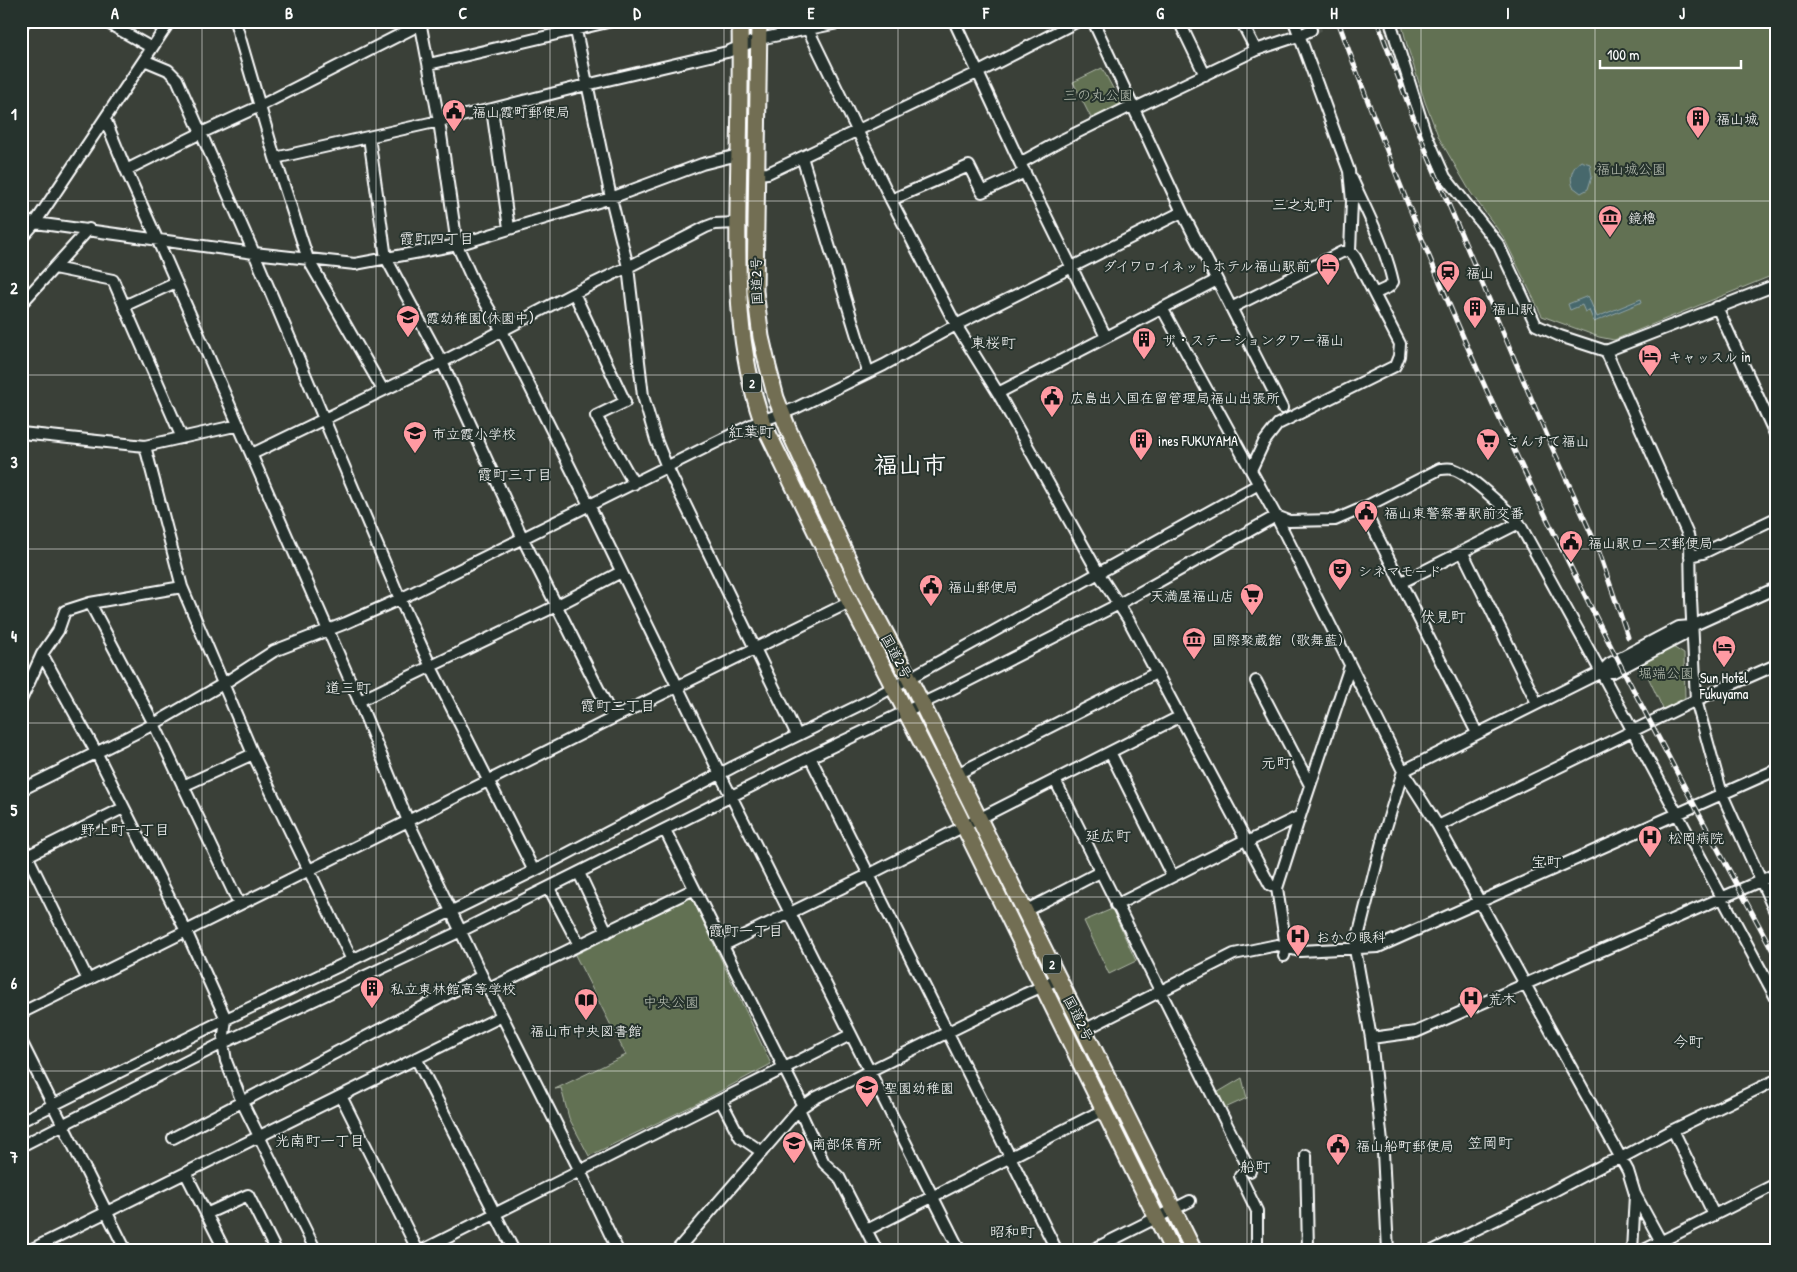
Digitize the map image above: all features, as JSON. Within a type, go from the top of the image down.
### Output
[{"type":"highway","name":"国道2号","points":[[740,21],[737,275],[744,350],[762,421],[1173,1251]]},
{"type":"highway","name":"国道2号","points":[[759,21],[755,290],[768,367],[782,415],[862,587],[922,703],[1194,1251]]},
{"type":"street","points":[[21,27],[25,21]]},
{"type":"street","points":[[104,21],[152,48]]},
{"type":"street","points":[[21,238],[35,223],[170,21]]},
{"type":"street","points":[[235,21],[275,158],[308,259],[383,390]]},
{"type":"street","points":[[429,64],[575,25],[612,21]]},
{"type":"street","points":[[275,158],[492,109],[586,84],[727,52],[759,39],[806,26],[848,21]]},
{"type":"street","points":[[954,21],[1022,168],[1106,338]]},
{"type":"street","points":[[756,174],[768,173],[802,157],[977,73],[1078,21]]},
{"type":"street","points":[[1093,21],[1182,212],[1282,408]]},
{"type":"street","points":[[1179,21],[1205,75]]},
{"type":"street","points":[[1240,21],[1256,50]]},
{"type":"street","points":[[1294,21],[1349,171],[1390,270],[1393,282],[1389,287],[1374,294]]},
{"type":"street","points":[[1390,21],[1425,132],[1444,176],[1498,244],[1536,325],[1560,336],[1606,351],[1776,285]]},
{"type":"street","points":[[126,170],[260,106],[422,22],[439,121],[456,245],[474,283],[502,331],[720,774],[960,1251]]},
{"type":"street","points":[[575,25],[586,84],[628,268],[643,396],[656,440],[667,467],[797,735]]},
{"type":"street","points":[[806,26],[891,200],[956,325],[998,393],[1099,574],[1119,604],[1270,885],[1277,888]]},
{"type":"street","points":[[891,200],[968,166],[982,192],[1022,168],[1062,140],[1127,108],[1135,108],[1256,50],[1311,30]]},
{"type":"street","points":[[144,60],[168,70],[177,79],[254,253],[400,599],[431,667],[534,871]]},
{"type":"street","points":[[492,109],[509,228]]},
{"type":"street","points":[[105,119],[360,701],[408,821],[450,911],[618,1251]]},
{"type":"street","points":[[369,137],[386,258],[442,362],[523,539],[613,718]]},
{"type":"street","points":[[21,221],[89,229],[158,241],[355,264],[456,245],[611,198],[702,164],[738,155]]},
{"type":"street","points":[[802,157],[868,372]]},
{"type":"street","points":[[1251,470],[1264,442],[1278,424],[1395,366],[1399,356],[1400,344],[1350,251],[1352,202],[1349,171]]},
{"type":"street","points":[[21,790],[154,724],[223,684],[274,651],[400,599],[751,424],[782,415],[956,325],[1182,212]]},
{"type":"street","points":[[252,454],[442,362],[706,227],[714,224],[738,223]]},
{"type":"street","points":[[21,304],[89,229]]},
{"type":"street","points":[[1231,308],[1342,252],[1350,251]]},
{"type":"street","points":[[54,268],[113,280],[182,438]]},
{"type":"street","points":[[998,393],[1217,280]]},
{"type":"street","points":[[124,306],[176,282]]},
{"type":"street","points":[[574,293],[626,402],[596,416],[634,484]]},
{"type":"street","points":[[1717,307],[1776,436]]},
{"type":"street","points":[[1162,308],[1276,516],[1403,771],[1438,826],[1621,1158],[1628,1171],[1635,1194],[1666,1251]]},
{"type":"street","points":[[1606,351],[1688,535],[1696,700],[1722,794],[1776,914]]},
{"type":"street","points":[[21,433],[145,446],[238,424]]},
{"type":"street","points":[[145,446],[182,587],[253,754],[352,960]]},
{"type":"street","points":[[1276,516],[1289,521],[1335,520],[1440,469],[1452,469],[1461,473],[1501,504],[1519,523],[1776,998]]},
{"type":"street","points":[[21,1121],[226,1019],[534,871],[720,774],[870,700],[1259,484]]},
{"type":"street","points":[[1363,508],[1478,733]]},
{"type":"street","points":[[21,1146],[223,1043],[461,931],[922,703],[1119,604],[1276,516]]},
{"type":"street","points":[[1690,556],[1703,553],[1776,518]]},
{"type":"street","points":[[1402,582],[1519,523]]},
{"type":"street","points":[[1462,553],[1537,704]]},
{"type":"street","points":[[360,701],[556,606],[621,572]]},
{"type":"street","points":[[21,700],[42,654],[58,631],[65,611],[90,603],[182,587]]},
{"type":"street","points":[[1388,1251],[1383,1152],[1372,1038],[1354,949],[1384,834],[1403,771],[1601,672],[1613,672],[1682,636],[1692,626],[1776,588]]},
{"type":"street","points":[[21,1013],[850,602]]},
{"type":"street","points":[[90,603],[154,724],[239,904]]},
{"type":"street","points":[[42,654],[96,752],[186,931],[226,1019],[223,1043],[226,1061],[242,1102],[316,1251]]},
{"type":"street","points":[[1438,826],[1696,700],[1776,665]]},
{"type":"street","points":[[1285,951],[1277,888],[1350,666]]},
{"type":"street","points":[[956,774],[1156,673]]},
{"type":"street","points":[[1256,681],[1310,785]]},
{"type":"street","points":[[722,946],[868,875],[1179,717]]},
{"type":"street","points":[[1110,752],[1172,876]]},
{"type":"street","points":[[183,786],[253,754]]},
{"type":"street","points":[[810,757],[1056,1251]]},
{"type":"street","points":[[1084,1030],[1234,954],[1277,945],[1285,951],[1378,947],[1776,770]]},
{"type":"street","points":[[1055,780],[1250,1171]]},
{"type":"street","points":[[28,856],[123,808]]},
{"type":"street","points":[[1116,905],[1172,876],[1300,816]]},
{"type":"street","points":[[664,830],[784,1069],[824,1163],[839,1178],[877,1251]]},
{"type":"street","points":[[21,843],[88,980]]},
{"type":"street","points":[[1025,912],[1100,872]]},
{"type":"street","points":[[579,873],[608,932]]},
{"type":"street","points":[[1372,1038],[1416,1032],[1776,874]]},
{"type":"street","points":[[549,888],[579,945]]},
{"type":"street","points":[[489,989],[694,888]]},
{"type":"street","points":[[173,1138],[482,976]]},
{"type":"street","points":[[676,1251],[801,1108],[815,1098],[1059,979]]},
{"type":"street","points":[[29,1251],[502,1016]]},
{"type":"street","points":[[341,1096],[419,1251],[850,1035]]},
{"type":"street","points":[[21,1041],[126,1251]]},
{"type":"street","points":[[416,1058],[514,1251]]},
{"type":"street","points":[[1432,1251],[1444,1248],[1607,1163],[1621,1158],[1673,1130],[1776,1080]]},
{"type":"street","points":[[721,1101],[740,1137],[762,1152]]},
{"type":"street","points":[[867,1230],[1103,1110]]},
{"type":"street","points":[[1673,1130],[1714,1215]]},
{"type":"street","points":[[1306,1155],[1308,1251]]},
{"type":"street","points":[[186,1174],[225,1251]]},
{"type":"street","points":[[1240,1176],[1257,1212],[1257,1251]]},
{"type":"street","points":[[1642,1251],[1776,1184]]},
{"type":"street","points":[[1632,1251],[1635,1194]]},
{"type":"street","points":[[206,1214],[248,1196],[276,1251]]},
{"type":"street","points":[[1090,1251],[1190,1201]]},
{"type":"green space","name":"福山城公園","points":[[1401,21],[1776,21],[1776,274],[1614,340],[1599,337],[1542,316],[1504,238],[1471,193],[1439,138],[1425,102]]},
{"type":"green space","name":"三の丸公園","points":[[1102,68],[1122,105],[1092,120],[1073,82]]},
{"type":"green space","name":"堀端公園","points":[[1673,647],[1684,654],[1685,699],[1663,709],[1642,664]]},
{"type":"green space","name":"中央公園","points":[[691,896],[771,1064],[702,1101],[589,1156],[569,1118],[561,1088],[555,1089],[626,1055],[575,955]]},
{"type":"green space","points":[[1112,909],[1136,961],[1109,974],[1084,921]]},
{"type":"green space","points":[[1242,1078],[1247,1098],[1223,1109],[1215,1094]]},
{"type":"water","points":[[1581,161],[1590,164],[1592,176],[1588,189],[1581,193],[1573,187],[1571,176],[1573,169]]},
{"type":"water","points":[[1588,296],[1597,317],[1641,299],[1642,302],[1594,322],[1589,310],[1585,312],[1582,305],[1570,310],[1568,304]]},
{"type":"tunnel","points":[[1311,30],[1331,21]]},
{"type":"railway","points":[[1338,21],[1431,261],[1508,438],[1623,670],[1776,957]]},
{"type":"railway","points":[[1377,21],[1428,156],[1548,438],[1598,549],[1628,637]]},
{"type":"place","name":"福山霞町郵便局","points":[[454,132]]},
{"type":"place","name":"福山城","points":[[1698,139]]},
{"type":"place","name":"鏡櫓","points":[[1610,238]]},
{"type":"place","name":"ダイワロイネットホテル福山駅前","points":[[1328,286]]},
{"type":"place","name":"福山","points":[[1448,293]]},
{"type":"place","name":"福山駅","points":[[1475,329]]},
{"type":"place","name":"霞幼稚園(休園中)","points":[[408,338]]},
{"type":"place","name":"ザ・ステーションタワー福山","points":[[1144,360]]},
{"type":"place","name":"キャッスル in","points":[[1650,377]]},
{"type":"place","name":"広島出入国在留管理局福山出張所","points":[[1052,418]]},
{"type":"place","name":"市立霞小学校","points":[[415,454]]},
{"type":"place","name":"ines FUKUYAMA","points":[[1141,461]]},
{"type":"place","name":"さんすて福山","points":[[1488,461]]},
{"type":"place","name":"福山東警察署駅前交番","points":[[1366,533]]},
{"type":"place","name":"福山駅ローズ郵便局","points":[[1571,563]]},
{"type":"place","name":"シネマモード","points":[[1340,591]]},
{"type":"place","name":"福山郵便局","points":[[931,607]]},
{"type":"place","name":"天満屋福山店","points":[[1252,616]]},
{"type":"place","name":"国際聚蔵館（歌舞藍）","points":[[1194,660]]},
{"type":"place","name":"Sun Hotel Fukuyama","points":[[1724,668]]},
{"type":"place","name":"松岡病院","points":[[1650,858]]},
{"type":"place","name":"おかの眼科","points":[[1298,957]]},
{"type":"place","name":"私立東林館高等学校","points":[[372,1009]]},
{"type":"place","name":"荒木","points":[[1471,1019]]},
{"type":"place","name":"福山市中央図書館","points":[[586,1021]]},
{"type":"place","name":"聖園幼稚園","points":[[867,1108]]},
{"type":"place","name":"南部保育所","points":[[794,1164]]},
{"type":"place","name":"福山船町郵便局","points":[[1338,1166]]},
{"type":"district","name":"三之丸町","points":[[1302,204]]},
{"type":"district","name":"霞町四丁目","points":[[437,238]]},
{"type":"district","name":"東桜町","points":[[993,342]]},
{"type":"district","name":"紅葉町","points":[[751,431]]},
{"type":"district","name":"福山市","points":[[910,464]]},
{"type":"district","name":"霞町三丁目","points":[[515,474]]},
{"type":"district","name":"伏見町","points":[[1443,616]]},
{"type":"district","name":"道三町","points":[[348,687]]},
{"type":"district","name":"霞町二丁目","points":[[618,705]]},
{"type":"district","name":"元町","points":[[1276,762]]},
{"type":"district","name":"野上町一丁目","points":[[125,829]]},
{"type":"district","name":"延広町","points":[[1108,835]]},
{"type":"district","name":"宝町","points":[[1546,861]]},
{"type":"district","name":"霞町一丁目","points":[[746,930]]},
{"type":"district","name":"今町","points":[[1688,1041]]},
{"type":"district","name":"光南町一丁目","points":[[320,1140]]},
{"type":"district","name":"笠岡町","points":[[1490,1142]]},
{"type":"district","name":"船町","points":[[1255,1166]]},
{"type":"district","name":"昭和町","points":[[1012,1231]]}]
